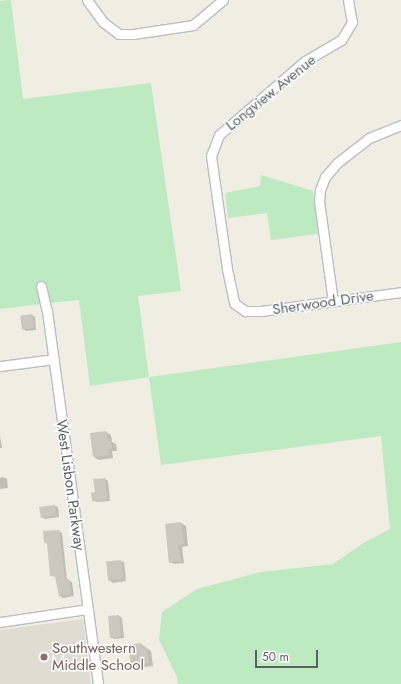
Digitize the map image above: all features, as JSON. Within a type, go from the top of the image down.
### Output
[{"type":"street","points":[[87,0],[103,22],[119,34],[134,34],[193,25],[223,0]]},
{"type":"street","name":"Longview Avenue","points":[[245,311],[234,302],[211,156],[219,135],[250,107],[305,62],[341,40],[352,22],[348,0]]},
{"type":"street","points":[[334,302],[319,201],[320,190],[325,177],[337,163],[369,138],[401,125]]},
{"type":"street","name":"West Lisbon Parkway","points":[[41,286],[47,311],[54,359],[98,684]]},
{"type":"street","name":"Sherwood Drive","points":[[245,311],[261,311],[401,292]]},
{"type":"street","points":[[0,366],[54,359]]},
{"type":"street","points":[[0,622],[87,609]]},
{"type":"shaded area","name":"Southwestern Middle School","points":[[83,619],[91,684],[0,684],[0,630]]},
{"type":"green space","points":[[11,0],[23,99],[151,83],[181,291],[138,296],[149,377],[90,386],[79,300],[51,303],[45,281],[36,283],[41,304],[0,309],[0,1]]},
{"type":"green space","points":[[261,175],[313,191],[318,234],[271,240],[267,213],[228,218],[225,193],[260,186]]},
{"type":"green space","points":[[401,342],[401,684],[178,684],[177,677],[159,640],[162,612],[197,589],[261,572],[333,564],[365,542],[390,529],[381,436],[161,465],[149,377]]},
{"type":"building","points":[[32,314],[34,328],[22,330],[20,316]]},
{"type":"building","points":[[106,431],[108,441],[111,441],[112,448],[108,449],[109,455],[93,457],[90,433]]},
{"type":"building","points":[[105,478],[107,500],[92,501],[91,493],[95,492],[93,479]]},
{"type":"building","points":[[55,505],[56,515],[41,518],[39,507]]},
{"type":"building","points":[[181,522],[184,544],[178,545],[181,561],[169,563],[165,524]]},
{"type":"building","points":[[59,530],[65,579],[69,579],[71,594],[59,596],[55,576],[50,576],[47,543],[44,543],[43,531]]},
{"type":"building","points":[[121,560],[123,579],[108,580],[106,562]]},
{"type":"building","points":[[119,615],[121,637],[110,638],[108,616]]},
{"type":"building","points":[[141,643],[142,648],[146,647],[149,663],[131,666],[128,645]]},
{"type":"place","name":"Southwestern Middle School","points":[[44,657]]}]
